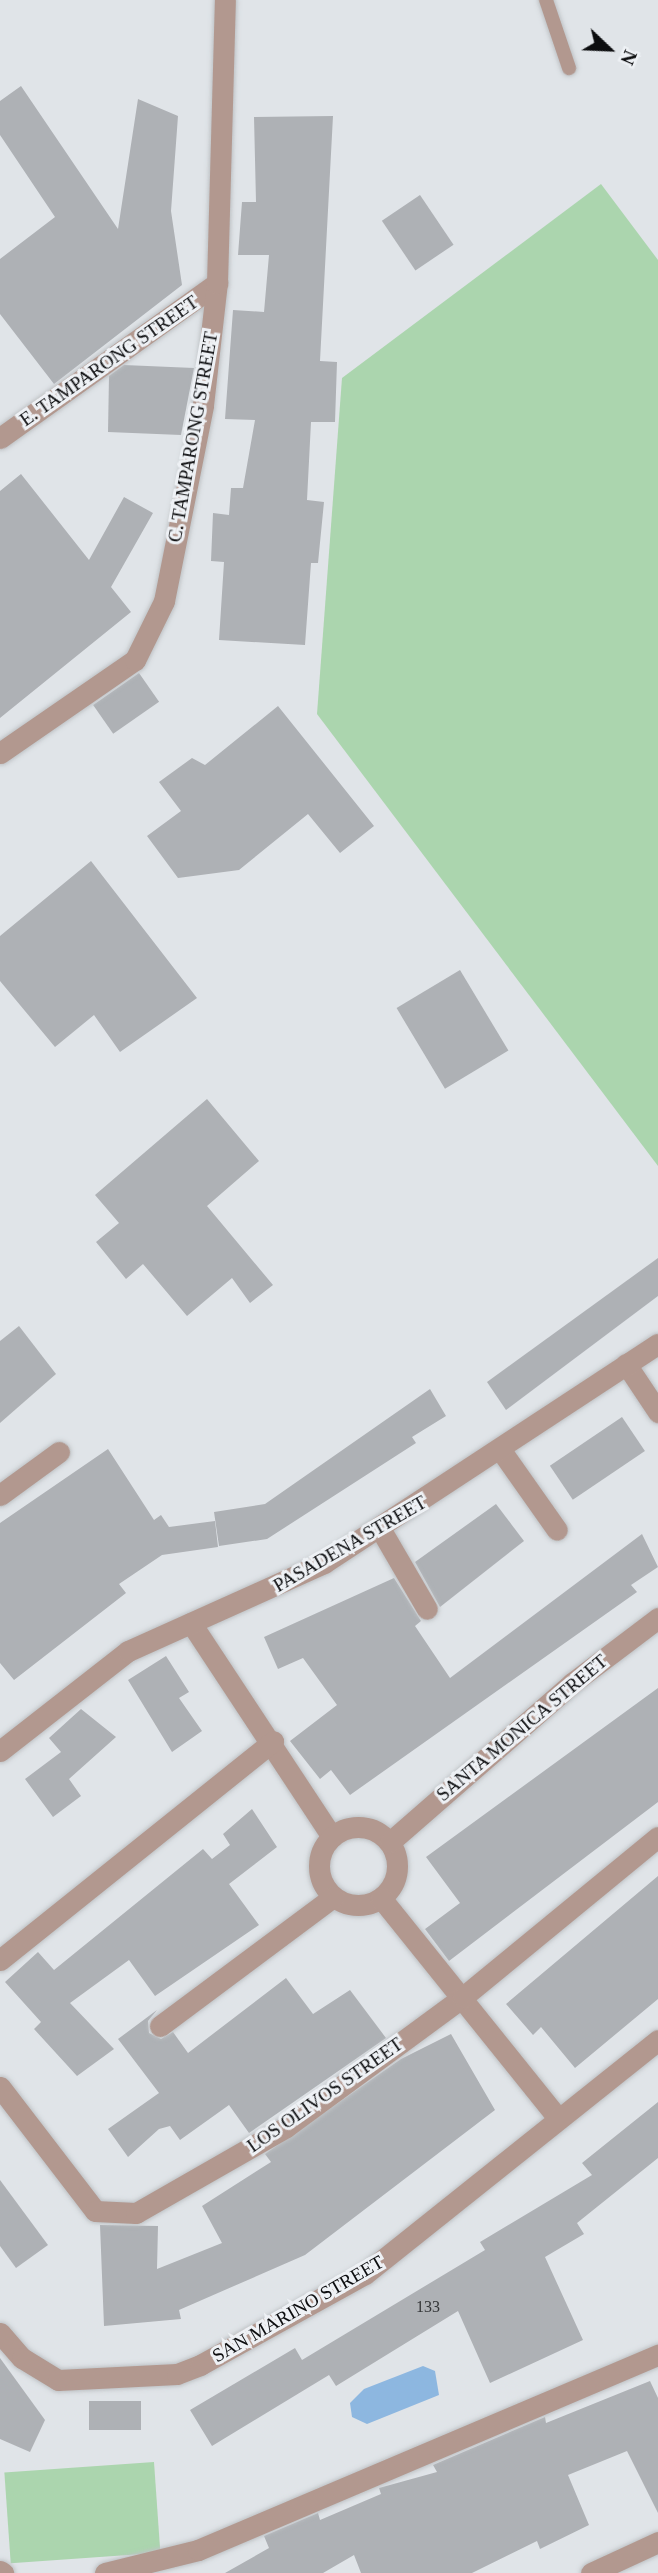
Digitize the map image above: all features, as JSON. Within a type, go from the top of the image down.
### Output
[{"type":"street","name":"C. TAMPARONG STREET","points":[[0,753],[135,660],[157,622],[203,405],[217,283],[225,0]]},
{"type":"street","name":"E. TAMPARONG STREET","points":[[0,438],[217,283]]},
{"type":"street","name":"PASADENA STREET","points":[[0,1751],[128,1651],[304,1574],[381,1530],[502,1452],[658,1344]]},
{"type":"street","points":[[626,1364],[658,1412]]},
{"type":"street","points":[[0,1495],[59,1452]]},
{"type":"street","points":[[502,1452],[557,1530]]},
{"type":"street","points":[[381,1530],[427,1609]]},
{"type":"street","name":"SANTA MONICA STREET","points":[[390,1842],[572,1683],[658,1618]]},
{"type":"street","points":[[191,1623],[273,1741],[332,1837]]},
{"type":"street","points":[[0,1960],[273,1741]]},
{"type":"street","points":[[358,1827],[390,1842],[396,1878],[381,1898],[356,1906],[333,1897],[318,1871],[332,1837],[358,1827]]},
{"type":"street","name":"LOS OLIVOS STREET","points":[[0,2087],[95,2211],[126,2216],[286,2127],[463,1997],[658,1838]]},
{"type":"street","points":[[160,2026],[333,1897]]},
{"type":"street","points":[[381,1898],[558,2118]]},
{"type":"street","name":"SAN MARINO STREET","points":[[2,2336],[45,2375],[73,2382],[177,2374],[201,2365],[365,2274],[658,2040]]},
{"type":"street","points":[[105,2573],[198,2550],[658,2355]]},
{"type":"street","points":[[591,2573],[658,2542]]},
{"type":"lane","points":[[546,0],[569,68]]},
{"type":"green space","points":[[601,184],[658,260],[658,1166],[317,714],[342,378]]},
{"type":"green space","points":[[154,2462],[160,2553],[11,2563],[4,2472]]},
{"type":"water","points":[[423,2366],[435,2371],[439,2395],[367,2424],[352,2417],[350,2403],[364,2389]]},
{"type":"building","points":[[21,86],[118,229],[138,99],[178,116],[171,211],[182,285],[54,384],[0,314],[0,259],[55,217],[0,135],[0,101]]},
{"type":"building","points":[[333,116],[320,361],[337,362],[335,422],[311,422],[307,500],[324,502],[318,563],[311,563],[305,645],[219,640],[224,562],[211,561],[213,513],[229,515],[231,488],[243,488],[255,420],[225,419],[233,310],[264,312],[269,255],[238,255],[242,202],[256,202],[254,117]]},
{"type":"building","points":[[420,195],[454,245],[415,270],[382,221]]},
{"type":"building","points":[[124,365],[194,368],[181,435],[108,432],[109,376]]},
{"type":"building","points":[[21,474],[89,560],[124,497],[153,513],[111,587],[131,612],[0,718],[0,491]]},
{"type":"building","points":[[139,673],[159,702],[113,734],[93,705]]},
{"type":"building","points":[[278,706],[374,826],[340,853],[308,814],[239,870],[178,878],[147,836],[181,811],[159,782],[192,758],[205,765]]},
{"type":"building","points":[[91,861],[197,998],[120,1052],[94,1015],[55,1047],[0,981],[0,936]]},
{"type":"building","points":[[460,970],[508,1051],[445,1089],[397,1008]]},
{"type":"building","points":[[207,1099],[259,1161],[207,1206],[273,1285],[250,1303],[232,1278],[187,1316],[143,1264],[126,1279],[96,1242],[119,1223],[95,1195]]},
{"type":"building","points":[[658,1258],[658,1296],[506,1410],[487,1382]]},
{"type":"building","points":[[19,1326],[56,1374],[0,1423],[0,1341]]},
{"type":"building","points":[[430,1389],[446,1416],[412,1437],[416,1443],[267,1539],[219,1546],[214,1512],[265,1504]]},
{"type":"building","points":[[622,1417],[645,1451],[573,1500],[550,1466]]},
{"type":"building","points":[[108,1449],[154,1520],[161,1515],[169,1527],[215,1521],[218,1547],[162,1555],[119,1584],[126,1593],[14,1680],[0,1663],[0,1523]]},
{"type":"building","points":[[496,1504],[524,1541],[440,1607],[415,1562]]},
{"type":"building","points":[[642,1534],[658,1567],[631,1585],[637,1592],[350,1795],[331,1770],[320,1779],[290,1741],[337,1705],[303,1658],[278,1669],[264,1637],[394,1578],[421,1621],[415,1626],[450,1678]]},
{"type":"building","points":[[166,1656],[189,1692],[179,1698],[202,1731],[172,1752],[128,1680]]},
{"type":"building","points":[[658,1688],[658,1802],[449,1961],[425,1929],[460,1903],[426,1857]]},
{"type":"building","points":[[81,1709],[116,1737],[69,1779],[81,1796],[53,1817],[25,1779],[61,1752],[49,1738]]},
{"type":"building","points":[[252,1809],[277,1847],[229,1884],[259,1925],[155,1996],[129,1960],[70,2003],[114,2049],[77,2076],[34,2029],[41,2022],[5,1982],[38,1952],[54,1970],[203,1849],[212,1859],[230,1845],[223,1834]]},
{"type":"building","points":[[658,1876],[658,1999],[575,2068],[541,2027],[533,2035],[506,2004]]},
{"type":"building","points":[[286,1978],[313,2014],[350,1990],[386,2038],[249,2133],[229,2105],[180,2140],[170,2126],[159,2129],[128,2157],[108,2129],[159,2093],[118,2039],[157,2010],[148,2021],[149,2033],[161,2039],[173,2032],[188,2053]]},
{"type":"building","points":[[451,2034],[495,2110],[305,2255],[179,2310],[181,2319],[104,2326],[100,2225],[158,2226],[157,2269],[222,2243],[202,2206],[271,2162],[265,2154],[401,2059]]},
{"type":"building","points":[[658,2102],[658,2158],[577,2223],[584,2234],[545,2257],[583,2340],[490,2383],[458,2311],[336,2386],[329,2375],[212,2446],[190,2410],[295,2348],[302,2360],[485,2250],[480,2242],[592,2175],[582,2163]]},
{"type":"building","points":[[0,2180],[48,2245],[16,2268],[0,2246]]},
{"type":"building","points":[[0,2358],[45,2420],[30,2452],[0,2439]]},
{"type":"building","points":[[650,2381],[658,2398],[658,2513],[627,2451],[568,2475],[589,2525],[540,2549],[537,2541],[472,2573],[361,2573],[354,2555],[323,2573],[225,2573],[269,2548],[264,2536],[318,2513],[320,2520],[381,2494],[379,2488],[437,2472],[433,2465],[545,2417],[546,2423]]},
{"type":"building","points":[[89,2401],[141,2401],[141,2430],[89,2430]]}]
